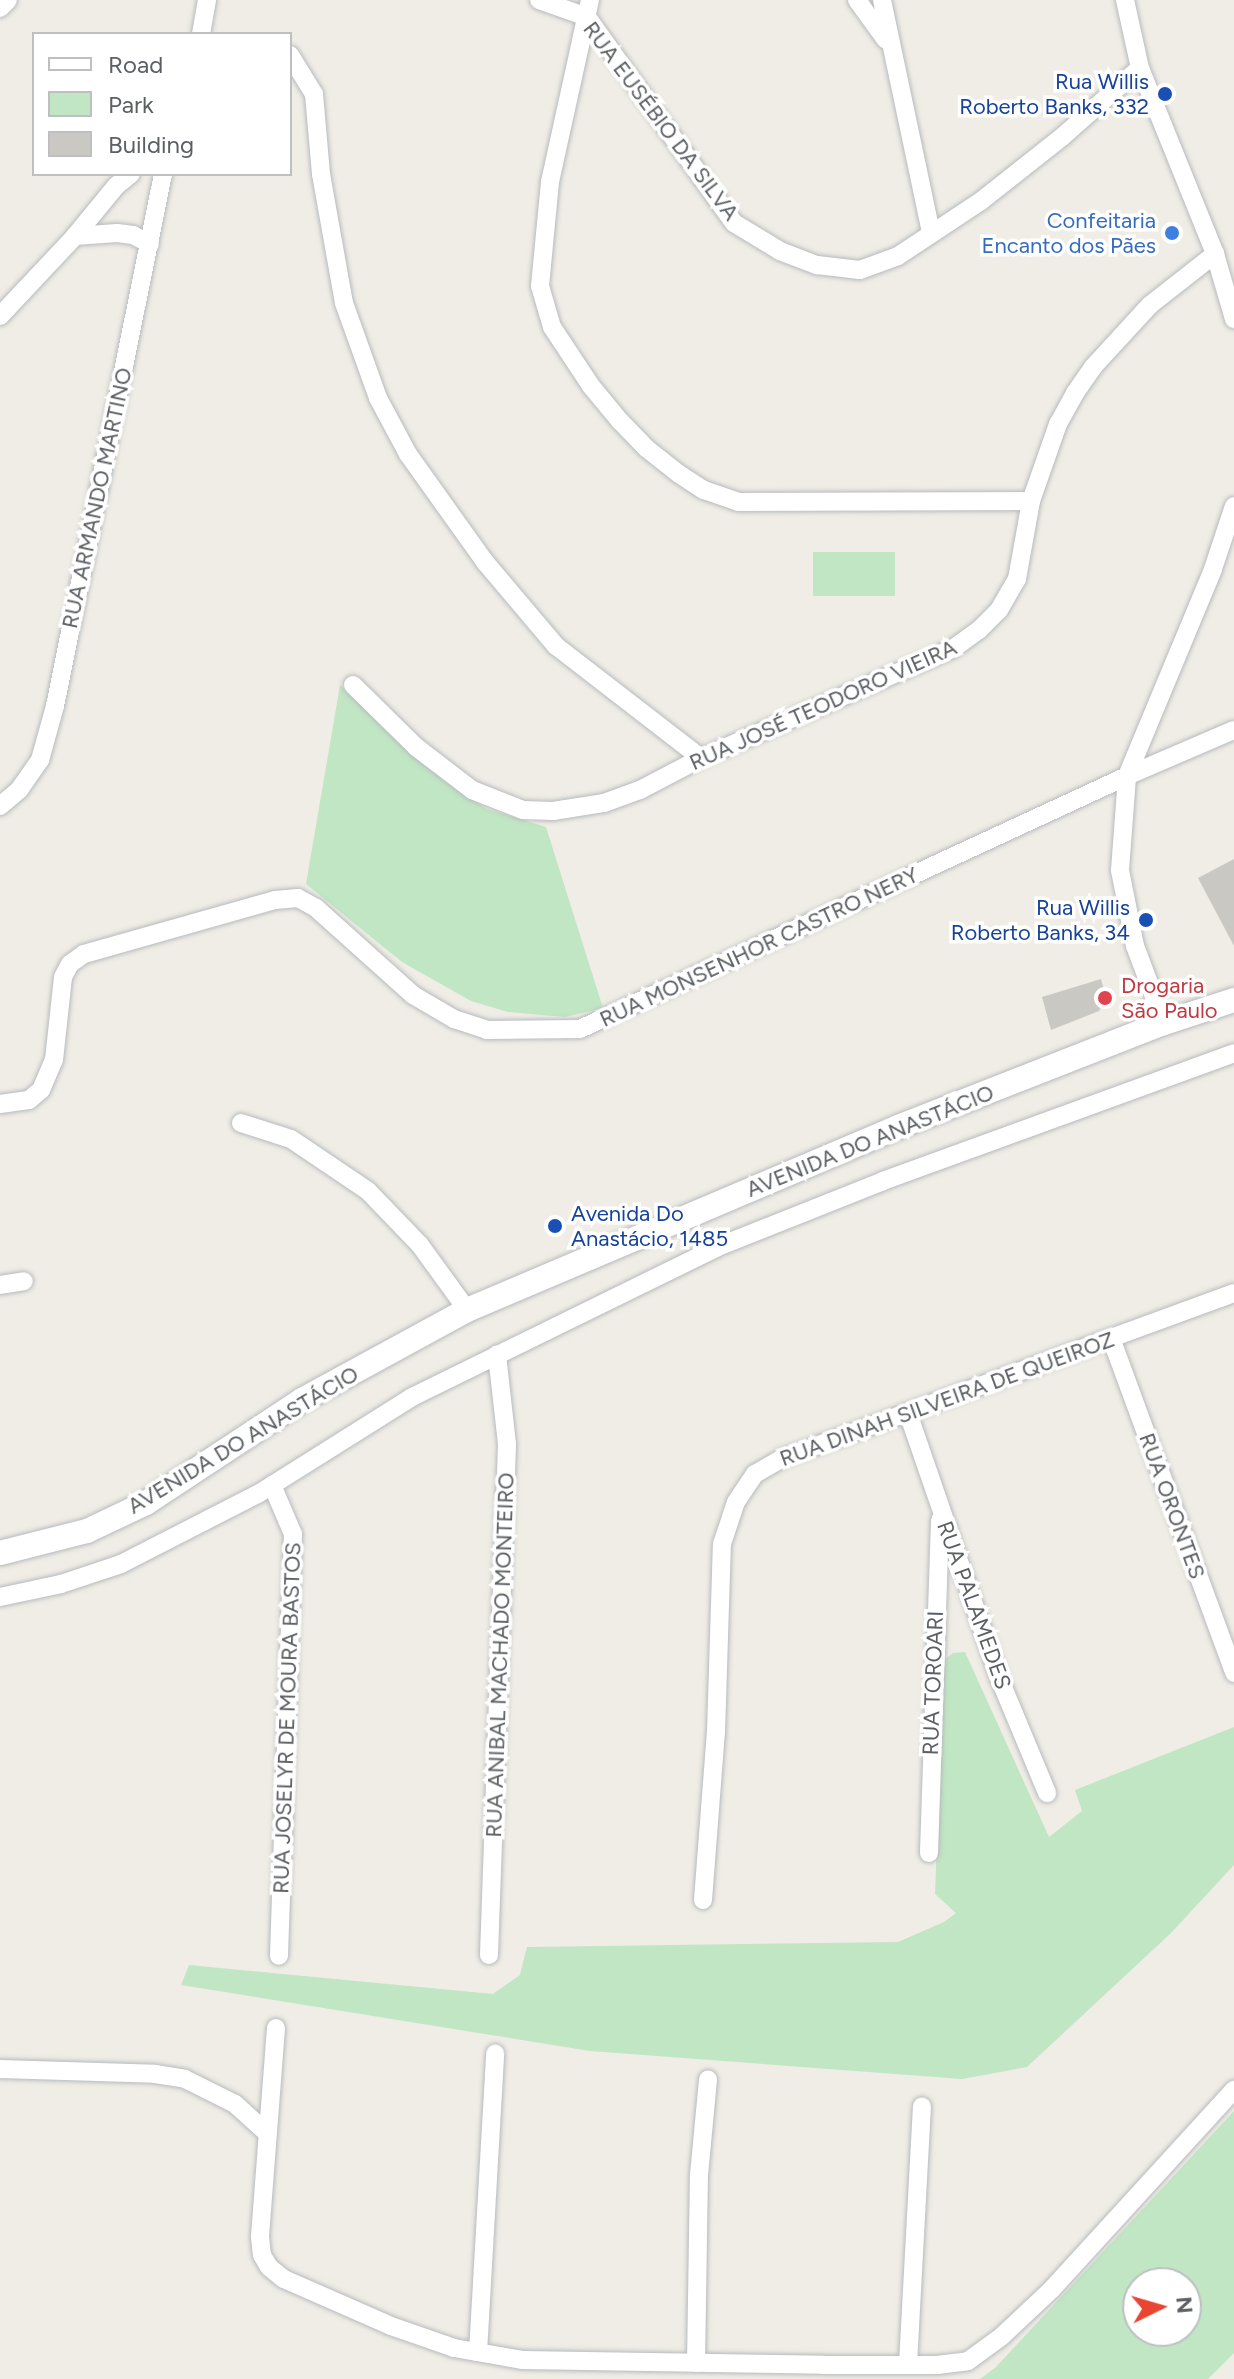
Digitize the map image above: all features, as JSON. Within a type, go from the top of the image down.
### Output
[{"type":"main road","name":"AVENIDA DO ANASTÁCIO","points":[[0,1553],[87,1531],[146,1503],[302,1400],[467,1310],[898,1127],[1164,1023],[1234,1000]]},
{"type":"street","points":[[0,8],[8,0]]},
{"type":"street","points":[[201,32],[207,0]]},
{"type":"street","name":"RUA EUSÉBIO DA SILVA","points":[[539,0],[589,8],[734,223],[780,251],[804,260],[860,270],[898,256],[981,201],[1051,146],[1140,68]]},
{"type":"street","points":[[857,0],[893,50]]},
{"type":"street","points":[[882,0],[931,233]]},
{"type":"street","points":[[1125,0],[1140,68],[1215,254],[1234,319]]},
{"type":"street","points":[[589,8],[550,182],[540,286],[545,309],[559,339],[620,421],[646,448],[679,474],[704,490],[738,502],[1031,501]]},
{"type":"street","points":[[294,64],[314,94],[321,174],[344,303],[378,398],[408,454],[485,562],[556,646],[701,758]]},
{"type":"street","points":[[0,316],[75,236],[116,186],[128,176]]},
{"type":"street","name":"RUA ARMANDO MARTINO","points":[[0,806],[19,790],[40,760],[55,706],[163,176]]},
{"type":"street","points":[[75,236],[117,233],[133,235],[150,244]]},
{"type":"street","points":[[1215,254],[1234,269]]},
{"type":"street","name":"RUA JOSÉ TEODORO VIEIRA","points":[[353,685],[416,747],[472,790],[523,810],[575,810],[640,790],[701,758],[925,662],[979,630],[999,610],[1017,579],[1031,501],[1058,424],[1093,367],[1150,305],[1215,254]]},
{"type":"street","points":[[1164,1023],[1135,946],[1120,870],[1127,776],[1213,569],[1234,506]]},
{"type":"street","name":"RUA MONSENHOR CASTRO NERY","points":[[0,1104],[29,1100],[41,1090],[54,1060],[63,977],[70,964],[84,954],[275,900],[298,898],[316,908],[413,995],[454,1019],[487,1030],[580,1029],[1127,776],[1234,730]]},
{"type":"street","name":"AVENIDA DO ANASTÁCIO","points":[[0,1597],[61,1584],[121,1564],[272,1485],[412,1397],[725,1244],[883,1181],[1234,1053]]},
{"type":"street","points":[[241,1123],[291,1139],[368,1191],[420,1245],[467,1310]]},
{"type":"street","points":[[0,1285],[24,1281]]},
{"type":"street","name":"RUA DINAH SILVEIRA DE QUEIROZ","points":[[703,1900],[726,1524],[755,1474],[783,1458],[1234,1293]]},
{"type":"street","name":"RUA ORONTES","points":[[1111,1338],[1234,1673]]},
{"type":"street","name":"RUA ANIBAL MACHADO MONTEIRO","points":[[489,1955],[507,1444],[497,1355]]},
{"type":"street","name":"RUA PALAMEDES","points":[[908,1413],[998,1675],[1047,1793]]},
{"type":"street","name":"RUA JOSELYR DE MOURA BASTOS","points":[[272,1485],[293,1534],[279,1956]]},
{"type":"street","name":"RUA TOROARI","points":[[929,1853],[940,1513]]},
{"type":"street","points":[[276,2028],[260,2237],[262,2255],[269,2267],[284,2279],[391,2326],[454,2348],[522,2360],[908,2364],[968,2361],[1002,2336],[1052,2289],[1234,2090]]},
{"type":"street","points":[[478,2352],[495,2053]]},
{"type":"street","points":[[0,2069],[73,2070],[185,2079],[235,2104],[267,2133]]},
{"type":"street","points":[[696,2363],[699,2175],[708,2079]]},
{"type":"street","points":[[908,2364],[922,2106]]},
{"type":"green space","points":[[813,552],[895,552],[895,596],[813,596]]},
{"type":"green space","points":[[340,685],[457,790],[487,809],[546,827],[603,1008],[565,1017],[508,1012],[471,1001],[402,962],[306,884]]},
{"type":"green space","points":[[965,1652],[1049,1837],[1082,1811],[1075,1790],[1234,1727],[1234,1865],[1171,1933],[1027,2067],[962,2079],[590,2051],[181,1985],[189,1965],[493,1994],[520,1975],[527,1947],[898,1942],[944,1922],[956,1913],[935,1894],[944,1660],[953,1653]]},
{"type":"green space","points":[[1234,2111],[1234,2353],[1208,2379],[980,2379],[995,2368]]},
{"type":"building","points":[[1234,859],[1234,946],[1198,878]]},
{"type":"building","points":[[1101,979],[1106,998],[1099,1011],[1051,1030],[1042,997]]},
{"type":"place","name":"Rua Willis Roberto Banks, 332","points":[[1165,94]]},
{"type":"place","name":"Confeitaria Encanto dos Pães","points":[[1172,233]]},
{"type":"place","name":"Rua Willis Roberto Banks, 34","points":[[1146,920]]},
{"type":"place","name":"Drogaria São Paulo","points":[[1105,998]]},
{"type":"place","name":"Avenida Do Anastácio, 1485","points":[[555,1226]]}]
